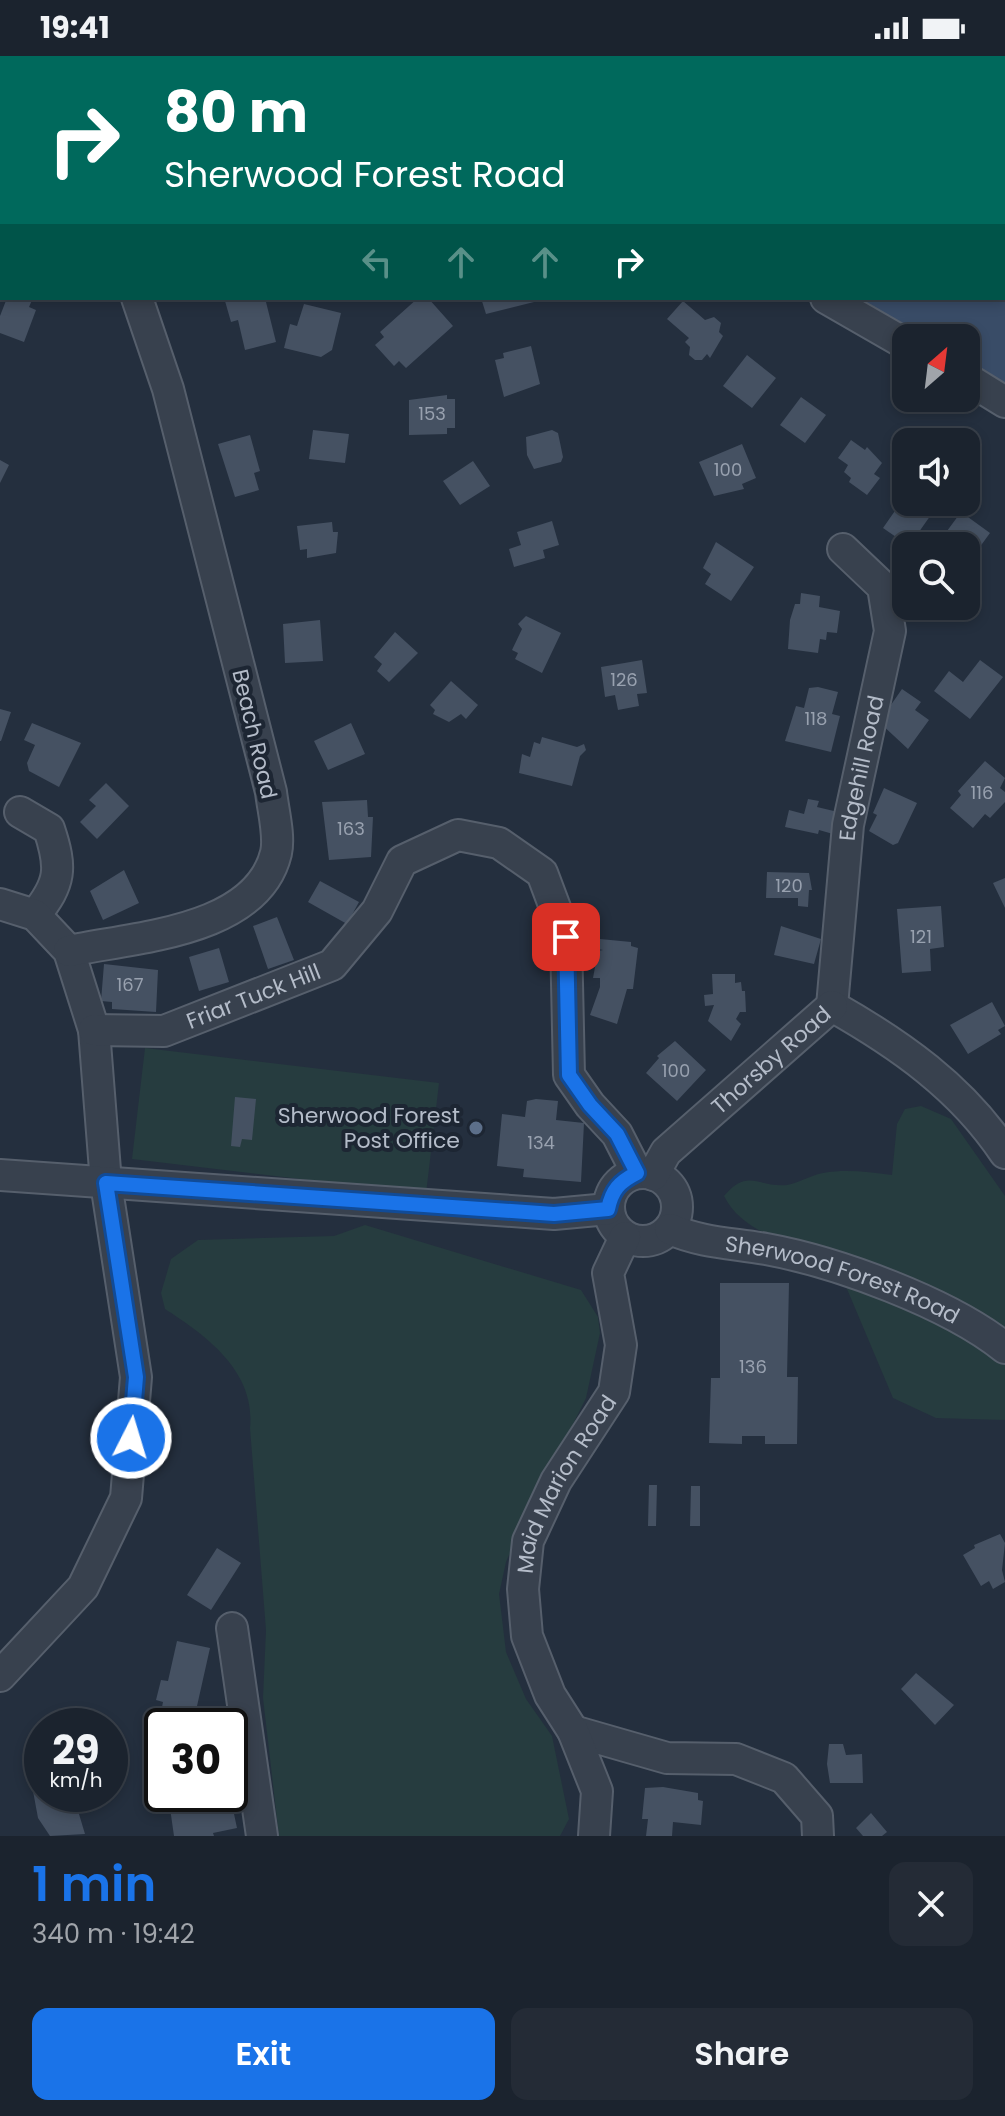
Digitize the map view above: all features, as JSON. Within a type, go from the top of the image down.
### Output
[{"type":"street","name":"Beach Road","points":[[69,951],[204,922],[241,905],[267,880],[277,850],[271,792],[168,389],[138,300]]},
{"type":"street","points":[[829,300],[892,336]]},
{"type":"street","points":[[980,387],[1005,402]]},
{"type":"street","name":"Edgehill Road","points":[[832,1006],[848,825],[890,631],[883,587],[843,549]]},
{"type":"street","points":[[20,812],[49,829],[59,861],[53,893],[35,915]]},
{"type":"street","name":"Friar Tuck Hill","points":[[94,1030],[164,1031],[332,965],[377,911],[402,861],[458,835],[499,843],[542,873],[566,937],[569,1075],[645,1174]]},
{"type":"street","points":[[0,904],[35,915],[69,951],[94,1030],[106,1183],[136,1377],[126,1498],[83,1587],[0,1676]]},
{"type":"street","name":"Thorsby Road","points":[[645,1174],[832,1006],[889,1038],[980,1114],[1005,1153]]},
{"type":"street","points":[[645,1174],[667,1183],[676,1198],[677,1214],[670,1229],[657,1239],[640,1242],[625,1237],[613,1225],[608,1209],[611,1193],[621,1180],[645,1174]]},
{"type":"street","points":[[0,1175],[554,1214],[608,1209]]},
{"type":"street","name":"Sherwood Forest Road","points":[[670,1229],[696,1240],[768,1249],[891,1284],[1005,1348]]},
{"type":"street","name":"Maid Marion Road","points":[[594,1836],[597,1791],[573,1731],[550,1695],[527,1636],[524,1577],[528,1541],[556,1481],[614,1392],[621,1345],[608,1273],[625,1237]]},
{"type":"street","points":[[232,1628],[262,1836]]},
{"type":"street","points":[[573,1731],[667,1758],[736,1759],[784,1778],[817,1816],[818,1836]]},
{"type":"green space","points":[[145,1048],[439,1083],[426,1194],[132,1159]]},
{"type":"green space","points":[[921,1106],[951,1119],[1005,1196],[1005,1420],[936,1418],[893,1398],[831,1251],[785,1240],[756,1228],[733,1209],[724,1196],[732,1187],[747,1181],[787,1185],[832,1172],[892,1175],[897,1124],[905,1109]]},
{"type":"green space","points":[[365,1225],[581,1290],[598,1317],[600,1333],[586,1398],[519,1532],[506,1562],[499,1594],[506,1652],[526,1699],[552,1736],[569,1819],[560,1836],[279,1836],[263,1698],[266,1630],[250,1408],[237,1373],[226,1358],[197,1331],[165,1309],[161,1293],[171,1259],[198,1240],[334,1236]]},
{"type":"water","points":[[855,300],[1005,300],[1005,393],[980,378],[980,324],[894,324]]},
{"type":"building","points":[[6,300],[32,300],[29,307],[36,310],[24,342],[0,333],[0,316]]},
{"type":"building","points":[[266,300],[276,342],[245,350],[238,320],[231,322],[225,301]]},
{"type":"building","points":[[416,300],[430,300],[453,326],[406,368],[399,361],[394,366],[375,345],[384,337],[380,332]]},
{"type":"building","points":[[482,300],[534,300],[534,302],[486,314]]},
{"type":"building","points":[[683,301],[705,320],[714,317],[721,323],[719,332],[723,336],[710,358],[707,354],[702,360],[695,360],[689,355],[690,347],[685,342],[689,338],[667,319]]},
{"type":"building","points":[[304,304],[341,313],[332,350],[321,357],[284,348],[290,324],[297,326]]},
{"type":"building","points":[[531,346],[540,384],[504,397],[495,360],[504,358],[503,353]]},
{"type":"building","points":[[747,355],[776,378],[752,408],[723,386]]},
{"type":"building","points":[[447,395],[447,399],[455,399],[455,428],[447,428],[447,434],[409,435],[409,400]]},
{"type":"building","points":[[801,397],[826,415],[805,443],[780,425]]},
{"type":"building","points":[[313,430],[349,434],[345,463],[309,459]]},
{"type":"building","points":[[552,430],[558,433],[563,457],[561,462],[534,469],[527,455],[526,437]]},
{"type":"building","points":[[250,435],[260,471],[254,473],[259,490],[235,497],[218,444]]},
{"type":"building","points":[[851,440],[865,450],[867,447],[882,463],[874,474],[880,478],[867,495],[849,482],[851,478],[844,472],[848,465],[838,458]]},
{"type":"building","points":[[742,444],[756,478],[742,484],[744,489],[714,496],[699,462]]},
{"type":"building","points":[[0,460],[9,465],[0,483]]},
{"type":"building","points":[[473,461],[490,486],[460,505],[443,481]]},
{"type":"building","points":[[892,515],[930,516],[919,532],[892,534],[883,528]]},
{"type":"building","points":[[958,516],[967,516],[990,533],[980,547],[980,532],[946,532]]},
{"type":"building","points":[[552,521],[559,545],[543,550],[545,558],[514,567],[509,549],[521,545],[517,532]]},
{"type":"building","points":[[332,522],[333,532],[338,532],[336,553],[307,558],[307,549],[300,550],[297,526]]},
{"type":"building","points":[[716,542],[754,567],[731,601],[705,584],[711,574],[703,568]]},
{"type":"building","points":[[801,593],[820,596],[819,607],[840,611],[837,633],[827,632],[826,640],[820,639],[818,653],[788,649],[790,620],[795,604],[800,604]]},
{"type":"building","points":[[526,616],[561,633],[542,673],[515,659],[518,653],[512,650],[522,629],[518,624]]},
{"type":"building","points":[[320,620],[323,661],[285,663],[283,624]]},
{"type":"building","points":[[395,632],[418,653],[389,682],[377,671],[382,664],[374,657]]},
{"type":"building","points":[[642,660],[647,693],[637,694],[639,706],[618,710],[615,695],[605,697],[601,667]]},
{"type":"building","points":[[980,660],[1003,677],[970,719],[934,691],[949,671],[963,682]]},
{"type":"building","points":[[451,681],[478,705],[466,719],[461,714],[449,722],[433,714],[435,710],[430,705]]},
{"type":"building","points":[[809,688],[838,692],[832,714],[840,716],[831,752],[785,741],[796,706],[804,708]]},
{"type":"building","points":[[902,689],[921,702],[915,710],[929,720],[908,749],[879,722]]},
{"type":"building","points":[[0,709],[11,712],[1,741],[0,741]]},
{"type":"building","points":[[32,723],[81,743],[59,787],[29,771],[27,763],[35,745],[24,740]]},
{"type":"building","points":[[351,723],[365,754],[328,770],[314,741]]},
{"type":"building","points":[[542,737],[577,747],[584,744],[586,750],[580,756],[572,786],[519,773],[522,754],[530,757],[534,742],[540,744]]},
{"type":"building","points":[[985,761],[1005,778],[1000,788],[1005,792],[1005,802],[990,818],[985,814],[973,828],[950,808],[961,795],[958,791]]},
{"type":"building","points":[[106,783],[129,806],[97,839],[80,822],[96,806],[89,800]]},
{"type":"building","points":[[884,788],[917,803],[898,843],[893,845],[869,831]]},
{"type":"building","points":[[808,799],[819,801],[817,807],[838,812],[833,834],[785,827],[789,810],[804,814]]},
{"type":"building","points":[[367,800],[368,817],[373,817],[371,857],[329,860],[322,802]]},
{"type":"building","points":[[124,870],[139,903],[103,920],[90,891]]},
{"type":"building","points":[[767,872],[809,873],[812,890],[809,890],[808,907],[798,906],[798,898],[766,898]]},
{"type":"building","points":[[1005,878],[1005,908],[993,883]]},
{"type":"building","points":[[320,881],[359,902],[347,924],[308,902]]},
{"type":"building","points":[[941,906],[944,947],[930,949],[931,971],[902,973],[897,909]]},
{"type":"building","points":[[277,917],[294,960],[268,969],[253,926]]},
{"type":"building","points":[[781,926],[821,939],[814,964],[774,955]]},
{"type":"building","points":[[600,939],[631,942],[631,946],[638,948],[633,989],[627,989],[617,1024],[590,1015],[600,987],[600,978],[593,978],[598,951],[603,950],[598,949]]},
{"type":"building","points":[[219,948],[229,982],[199,991],[189,957]]},
{"type":"building","points":[[104,964],[158,970],[156,1012],[112,1009],[112,1002],[101,1001]]},
{"type":"building","points":[[712,974],[735,974],[735,983],[741,982],[742,991],[745,991],[746,1012],[740,1012],[736,1019],[741,1024],[731,1041],[708,1021],[714,1005],[705,1006],[704,995],[713,994]]},
{"type":"building","points":[[992,1002],[1005,1026],[998,1030],[1001,1034],[968,1054],[950,1025]]},
{"type":"building","points":[[675,1041],[706,1070],[677,1101],[646,1073],[659,1058],[657,1056]]},
{"type":"building","points":[[235,1097],[256,1099],[252,1140],[242,1139],[240,1147],[231,1146]]},
{"type":"building","points":[[527,1101],[558,1101],[556,1120],[584,1123],[581,1182],[523,1177],[524,1169],[497,1166],[502,1114],[525,1117]]},
{"type":"building","points":[[720,1283],[789,1283],[787,1377],[798,1377],[797,1444],[765,1444],[765,1436],[742,1436],[742,1444],[709,1443],[711,1378],[720,1378]]},
{"type":"building","points":[[649,1485],[657,1485],[656,1526],[648,1526]]},
{"type":"building","points":[[691,1486],[700,1486],[700,1526],[690,1526]]},
{"type":"building","points":[[1000,1534],[1005,1543],[1002,1570],[1005,1582],[993,1589],[989,1581],[981,1586],[963,1555],[975,1548],[974,1545]]},
{"type":"building","points":[[217,1548],[241,1563],[211,1610],[187,1595]]},
{"type":"building","points":[[177,1641],[210,1648],[197,1708],[162,1707],[163,1702],[156,1700],[161,1680],[168,1681]]},
{"type":"building","points":[[916,1673],[954,1705],[935,1725],[901,1689]]},
{"type":"building","points":[[829,1744],[843,1744],[846,1755],[862,1754],[863,1783],[830,1783],[827,1764]]},
{"type":"building","points":[[663,1787],[698,1793],[698,1800],[703,1801],[701,1825],[673,1822],[672,1836],[646,1836],[648,1819],[642,1819],[645,1788]]},
{"type":"building","points":[[37,1812],[78,1812],[85,1834],[50,1836]]},
{"type":"building","points":[[171,1812],[234,1812],[237,1828],[213,1833],[214,1836],[174,1836]]},
{"type":"building","points":[[871,1813],[887,1832],[882,1836],[863,1836],[856,1828]]},
{"type":"place","name":"Sherwood Forest Post Office","points":[[476,1128]]},
{"type":"route","points":[[131,1438],[136,1377],[106,1183],[554,1214],[608,1209],[611,1193],[621,1180],[637,1173],[617,1134],[590,1105],[569,1075],[571,1043],[566,937]]}]
